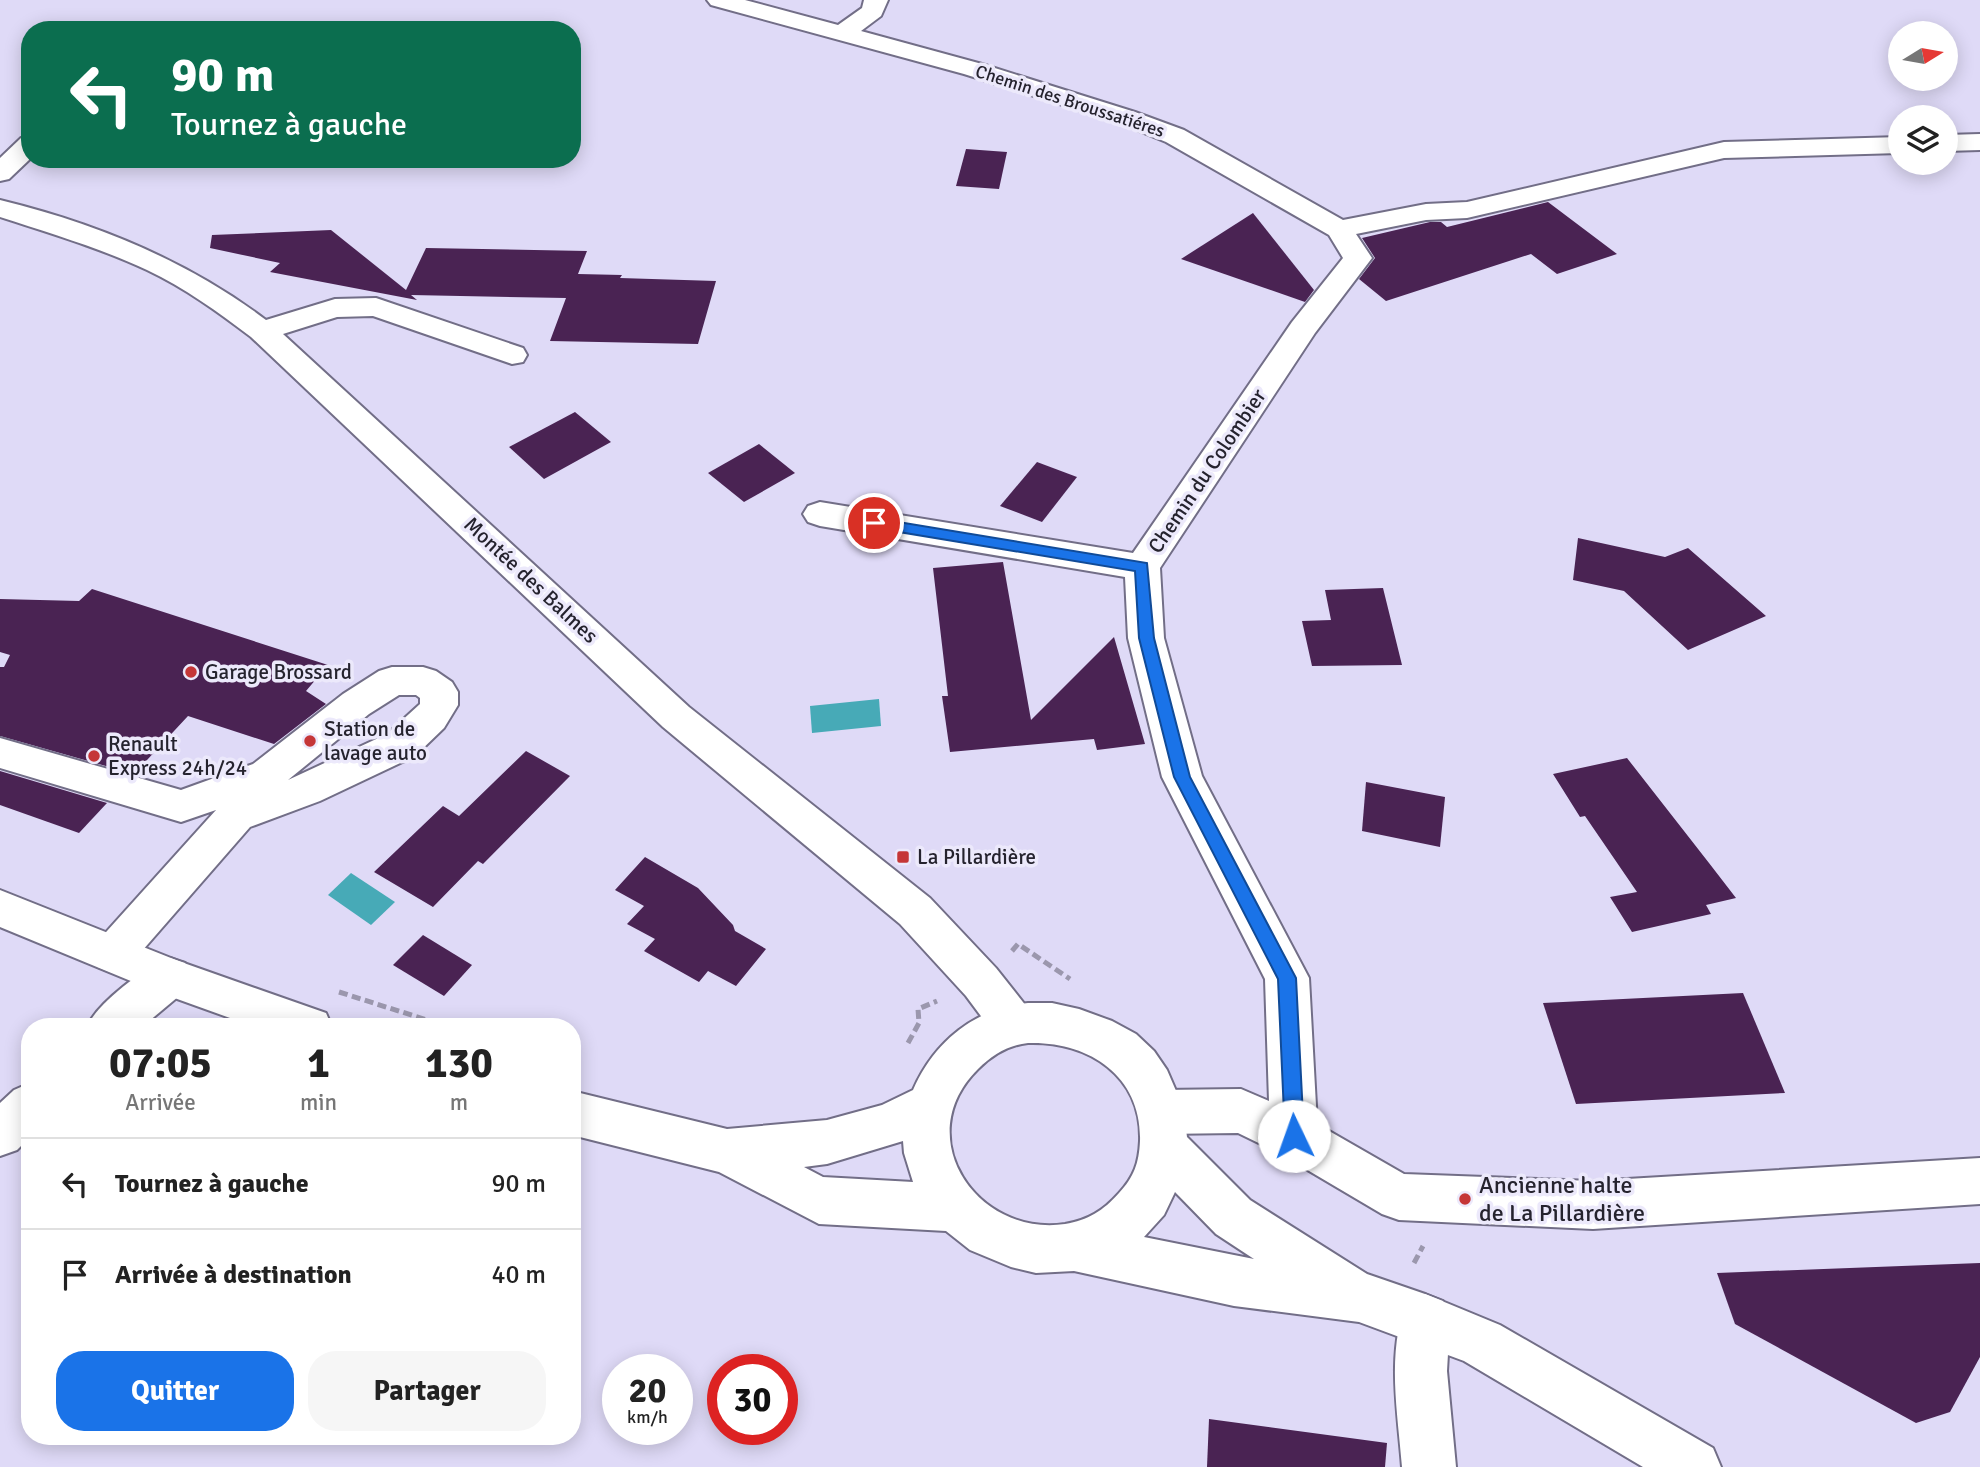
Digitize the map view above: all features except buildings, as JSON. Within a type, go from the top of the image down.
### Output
[{"type":"street","name":"Chemin des Broussatiéres","points":[[719,0],[973,69],[1126,117],[1175,136],[1339,229]]},
{"type":"street","points":[[844,33],[873,11],[876,0]]},
{"type":"street","points":[[1958,143],[1980,142]]},
{"type":"street","points":[[1339,229],[1426,212],[1467,210],[1724,150],[1888,145]]},
{"type":"street","points":[[0,173],[21,153]]},
{"type":"street","name":"Montée des Balmes","points":[[0,208],[78,233],[158,264],[217,297],[262,331],[676,717],[915,911],[981,982],[1014,1025]]},
{"type":"street","name":"Chemin du Colombier","points":[[1294,1136],[1287,978],[1182,777],[1146,638],[1142,567],[1303,328],[1358,258],[1339,229]]},
{"type":"street","points":[[262,331],[335,309],[376,307],[512,355]]},
{"type":"street","points":[[820,514],[1142,567]]},
{"type":"street","points":[[0,753],[181,806],[267,775],[356,704],[392,681],[422,681],[439,692],[439,705],[431,718],[401,745],[306,790],[236,815],[113,954]]},
{"type":"street","points":[[181,806],[193,864]]},
{"type":"street","points":[[0,908],[170,977],[285,1018]]},
{"type":"street","points":[[121,1018],[170,977]]},
{"type":"street","points":[[1164,1130],[1157,1182],[1137,1211],[1110,1234],[1074,1247],[1041,1250],[1009,1243],[979,1229],[954,1208],[934,1177],[925,1142],[929,1106],[941,1078],[960,1054],[985,1036],[1014,1025],[1052,1023],[1089,1030],[1121,1050],[1147,1078],[1164,1130],[1233,1217],[1359,1297]]},
{"type":"street","points":[[726,1152],[827,1142],[888,1125],[929,1106]]},
{"type":"street","points":[[1164,1130],[1241,1111],[1294,1136],[1399,1196],[1593,1205],[1980,1181]]},
{"type":"street","points":[[0,1134],[21,1114]]},
{"type":"street","points":[[581,1115],[726,1152],[819,1200],[954,1208]]},
{"type":"street","points":[[1074,1247],[1234,1281],[1359,1297],[1425,1319],[1482,1343],[1694,1467]]},
{"type":"street","points":[[1425,1319],[1421,1371],[1429,1467]]},
{"type":"shaded area","points":[[879,699],[881,726],[812,733],[810,706]]},
{"type":"shaded area","points":[[351,873],[395,902],[371,925],[328,895]]},
{"type":"place","name":"Garage Brossard","points":[[191,672]]},
{"type":"place","name":"Station de lavage auto","points":[[310,741]]},
{"type":"place","name":"Renault Express 24h/24","points":[[94,756]]},
{"type":"place","name":"La Pillardière","points":[[903,857]]},
{"type":"place","name":"Ancienne halte de La Pillardière","points":[[1465,1199]]},
{"type":"route","points":[[874,523],[1142,567],[1146,638],[1182,777],[1287,978],[1294,1136]]}]
